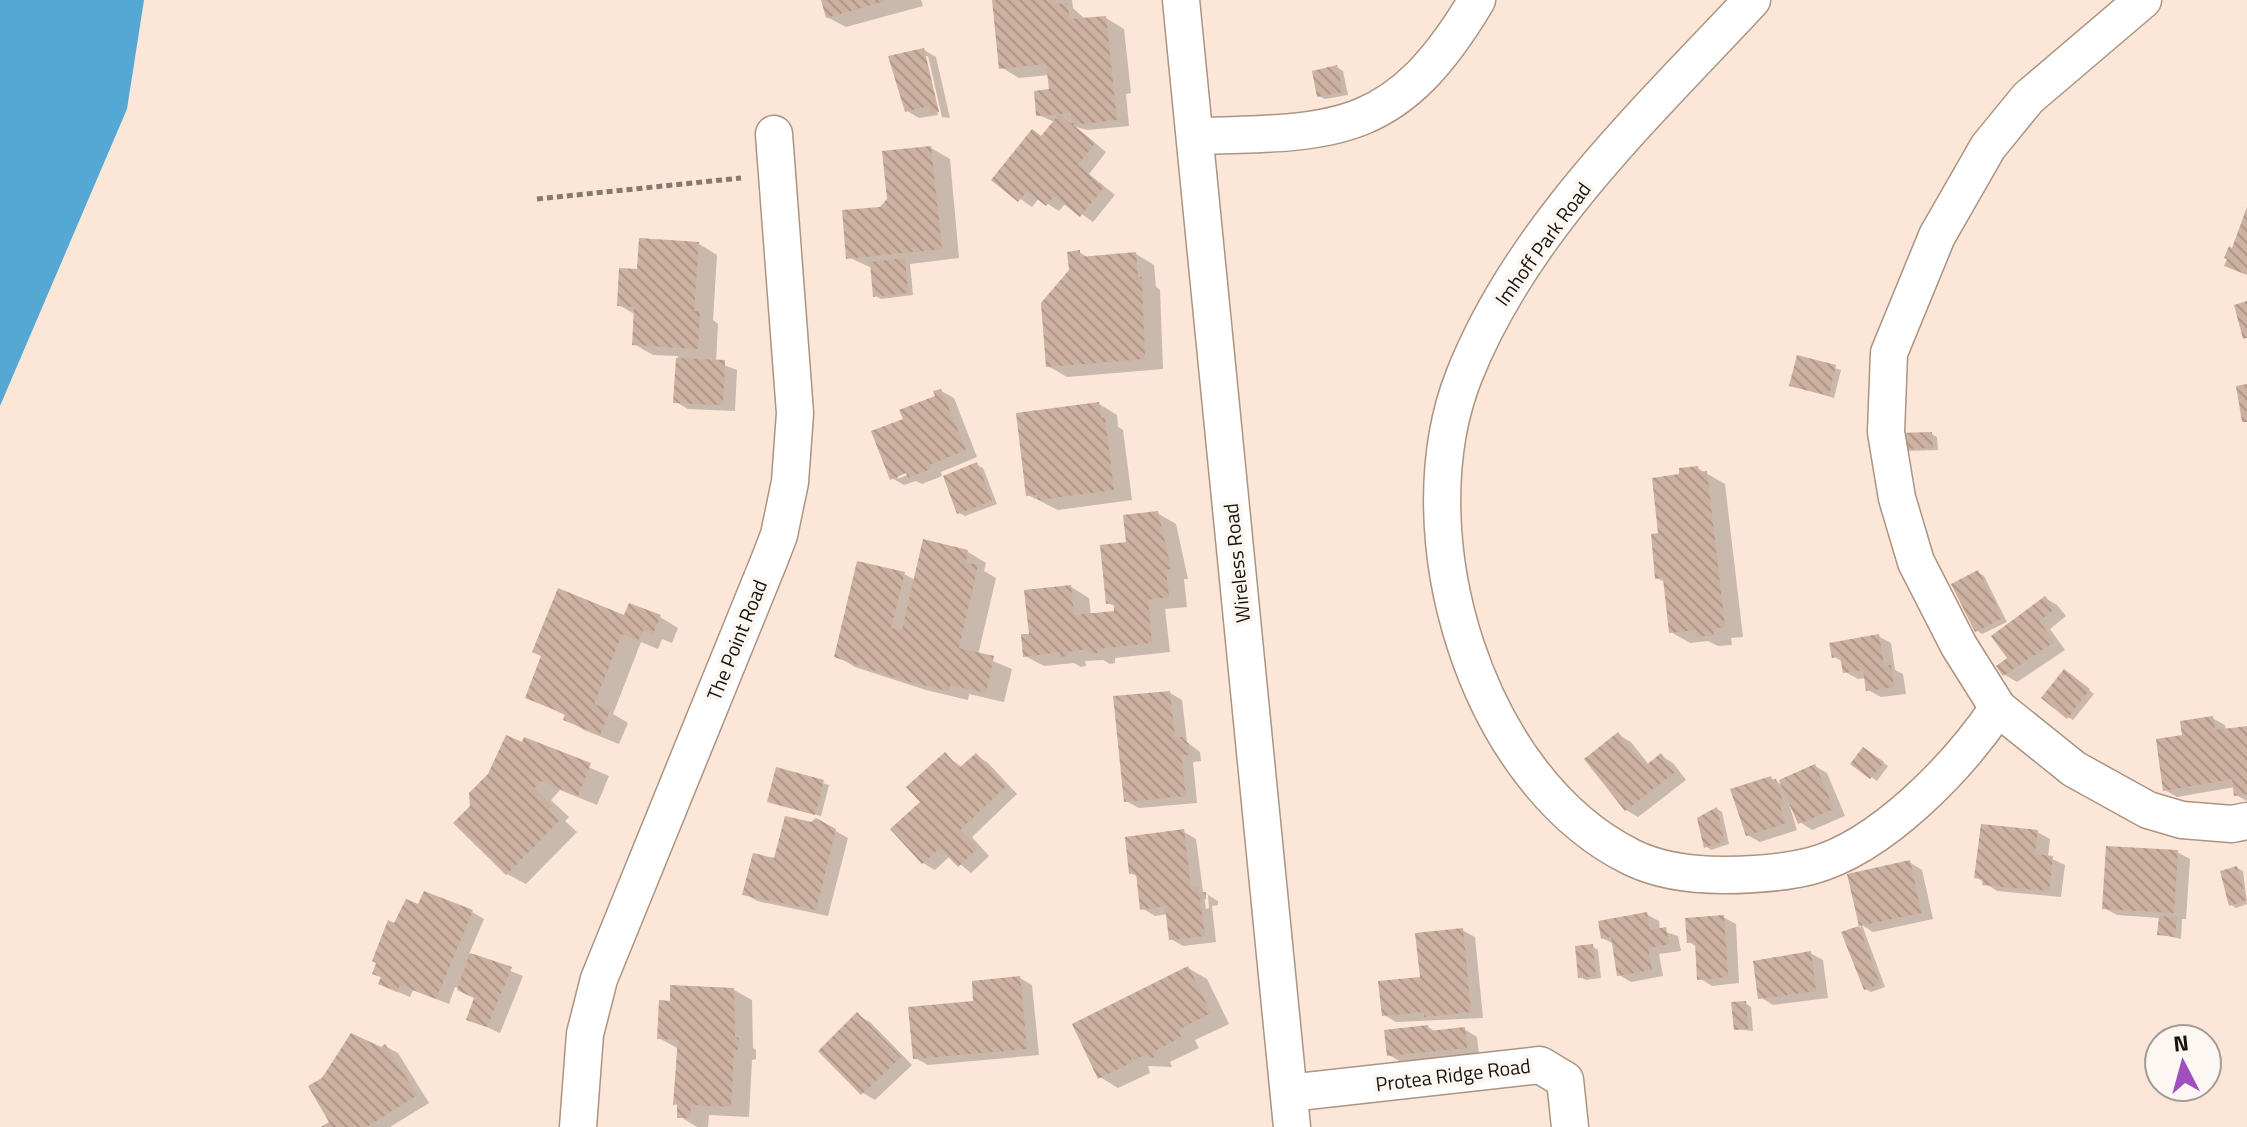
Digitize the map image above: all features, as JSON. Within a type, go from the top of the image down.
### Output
[{"type":"street","name":"Wireless Road","points":[[1181,0],[1290,1110]]},
{"type":"street","points":[[1195,136],[1300,134],[1341,125],[1386,106],[1431,69],[1477,0]]},
{"type":"street","name":"Imhoff Park Road","points":[[1752,0],[1577,193],[1498,303],[1463,379],[1442,456],[1443,535],[1451,602],[1474,672],[1505,732],[1545,786],[1591,834],[1634,859],[1691,875],[1752,875],[1813,866],[1859,843],[1943,779],[1972,746],[1998,708]]},
{"type":"street","points":[[2143,0],[2028,98],[1988,147],[1937,236],[1889,353],[1886,432],[1897,498],[1916,562],[1959,646],[1998,708],[2074,769],[2148,810],[2182,820],[2232,824],[2247,821]]},
{"type":"street","name":"The Point Road","points":[[578,1127],[585,1034],[599,979],[769,561],[785,507],[795,413],[774,134]]},
{"type":"street","name":"Protea Ridge Road","points":[[1290,1110],[1540,1065],[1565,1080],[1570,1127]]},
{"type":"path","points":[[537,199],[777,174]]},
{"type":"water","points":[[0,0],[144,0],[127,109],[0,406]]},
{"type":"building","points":[[821,0],[885,0],[885,1],[826,18]]},
{"type":"building","points":[[992,0],[1055,0],[1056,4],[1068,3],[1069,19],[1106,16],[1117,120],[1072,125],[1071,113],[1036,116],[1034,91],[1049,89],[1046,64],[999,69]]},
{"type":"building","points":[[924,48],[939,112],[931,113],[929,106],[905,112],[888,56]]},
{"type":"building","points":[[1337,65],[1343,92],[1317,97],[1312,71]]},
{"type":"building","points":[[1059,114],[1095,143],[1078,165],[1104,187],[1080,217],[1054,196],[1046,206],[1027,191],[1018,202],[991,180],[1032,129],[1041,136]]},
{"type":"building","points":[[931,146],[942,249],[846,259],[842,210],[880,207],[887,199],[882,151]]},
{"type":"building","points":[[2247,207],[2247,275],[2224,266],[2227,259],[2224,258],[2229,246],[2232,248]]},
{"type":"building","points":[[639,238],[699,242],[694,311],[700,311],[698,349],[632,345],[634,307],[617,306],[619,268],[637,269]]},
{"type":"building","points":[[1080,250],[1080,257],[1136,252],[1138,277],[1142,277],[1145,359],[1046,367],[1041,303],[1069,270],[1067,252]]},
{"type":"building","points":[[905,258],[908,293],[873,297],[870,262]]},
{"type":"building","points":[[2247,301],[2247,338],[2243,339],[2234,305]]},
{"type":"building","points":[[1797,355],[1836,365],[1829,396],[1789,386]]},
{"type":"building","points":[[676,358],[725,360],[723,405],[673,403]]},
{"type":"building","points":[[2247,384],[2247,422],[2242,422],[2236,386]]},
{"type":"building","points":[[941,389],[966,450],[929,465],[931,469],[908,478],[906,473],[890,480],[871,431],[903,419],[899,410],[935,396],[933,391]]},
{"type":"building","points":[[1099,402],[1101,418],[1105,417],[1114,490],[1038,500],[1037,495],[1026,496],[1016,413]]},
{"type":"building","points":[[1932,432],[1933,448],[1898,449],[1897,433]]},
{"type":"building","points":[[977,462],[992,501],[957,514],[943,476]]},
{"type":"building","points":[[1698,466],[1699,472],[1707,471],[1725,627],[1713,629],[1714,635],[1697,637],[1696,630],[1669,633],[1663,578],[1655,579],[1651,534],[1658,533],[1652,478],[1679,474],[1679,468]]},
{"type":"building","points":[[1158,511],[1171,569],[1166,570],[1169,597],[1148,600],[1152,643],[1097,649],[1098,653],[1089,654],[1088,649],[1067,652],[1068,656],[1060,657],[1060,652],[1023,657],[1021,634],[1029,634],[1024,590],[1071,585],[1074,615],[1114,611],[1114,603],[1106,604],[1100,545],[1126,542],[1123,515]]},
{"type":"building","points":[[923,539],[968,550],[966,563],[978,565],[959,648],[994,656],[986,693],[950,685],[949,691],[905,681],[834,657],[857,561],[905,572],[891,628],[902,630]]},
{"type":"building","points":[[1978,570],[2003,618],[1975,632],[1951,584]]},
{"type":"building","points":[[558,588],[624,615],[629,603],[661,615],[653,634],[643,630],[639,640],[622,634],[594,704],[610,710],[600,735],[563,720],[565,714],[525,698],[541,656],[532,652]]},
{"type":"building","points":[[2045,596],[2055,609],[2039,621],[2054,642],[2003,676],[1996,666],[2007,658],[1991,636]]},
{"type":"building","points":[[1879,634],[1884,666],[1891,665],[1894,687],[1866,691],[1863,670],[1843,673],[1840,656],[1832,658],[1829,643]]},
{"type":"building","points":[[2064,669],[2090,689],[2067,719],[2041,698]]},
{"type":"building","points":[[1170,691],[1175,738],[1182,737],[1188,743],[1190,755],[1181,755],[1186,796],[1124,802],[1113,696]]},
{"type":"building","points":[[2213,716],[2215,730],[2247,726],[2247,794],[2234,796],[2232,779],[2163,791],[2156,739],[2182,735],[2180,721]]},
{"type":"building","points":[[1618,732],[1645,766],[1661,753],[1675,772],[1625,811],[1584,759]]},
{"type":"building","points":[[506,735],[522,742],[524,737],[591,763],[578,796],[541,781],[534,788],[552,806],[548,809],[559,821],[506,875],[453,823],[470,806],[469,793],[488,774]]},
{"type":"building","points":[[1863,747],[1884,762],[1870,779],[1850,764]]},
{"type":"building","points":[[945,752],[959,768],[976,753],[1006,786],[960,830],[978,848],[958,867],[940,848],[922,864],[890,829],[920,802],[906,787]]},
{"type":"building","points":[[1815,764],[1834,809],[1798,824],[1779,780]]},
{"type":"building","points":[[776,767],[824,780],[815,815],[767,802]]},
{"type":"building","points":[[1771,776],[1772,780],[1776,779],[1786,823],[1746,836],[1730,789]]},
{"type":"building","points":[[1717,807],[1724,841],[1704,848],[1697,818]]},
{"type":"building","points":[[785,816],[811,822],[816,818],[836,829],[816,910],[742,895],[753,853],[774,858]]},
{"type":"building","points":[[1981,824],[2038,830],[2035,854],[2053,856],[2049,891],[1982,885],[1983,879],[1974,878]]},
{"type":"building","points":[[1184,829],[1191,888],[1198,887],[1199,893],[1206,892],[1206,899],[1200,899],[1205,936],[1169,940],[1165,906],[1140,910],[1136,873],[1129,874],[1125,837]]},
{"type":"building","points":[[2106,846],[2178,850],[2174,913],[2102,909]]},
{"type":"building","points":[[1910,860],[1921,913],[1859,926],[1847,874]]},
{"type":"building","points":[[2237,866],[2247,900],[2229,906],[2220,871]]},
{"type":"building","points":[[424,891],[473,910],[436,999],[400,985],[397,992],[378,984],[381,977],[372,974],[376,963],[372,961],[388,920],[394,923],[406,899],[418,904]]},
{"type":"building","points":[[1647,912],[1650,930],[1666,927],[1669,944],[1648,948],[1652,970],[1617,976],[1611,937],[1601,939],[1598,921]]},
{"type":"building","points":[[1724,915],[1728,977],[1697,980],[1695,942],[1687,943],[1685,918]]},
{"type":"building","points":[[2159,916],[2177,917],[2175,937],[2157,935]]},
{"type":"building","points":[[1859,926],[1880,984],[1864,990],[1841,932]]},
{"type":"building","points":[[1463,928],[1471,1012],[1424,1017],[1424,1012],[1382,1016],[1378,981],[1420,977],[1415,933]]},
{"type":"building","points":[[1593,944],[1596,976],[1578,978],[1575,946]]},
{"type":"building","points":[[1811,951],[1816,991],[1758,999],[1753,961]]},
{"type":"building","points":[[470,953],[512,967],[487,1027],[466,1020],[474,998],[457,990]]},
{"type":"building","points":[[1188,966],[1211,1013],[1178,1030],[1181,1037],[1153,1052],[1155,1057],[1149,1059],[1146,1054],[1134,1060],[1130,1053],[1132,1062],[1098,1079],[1072,1024]]},
{"type":"building","points":[[1020,976],[1027,1049],[913,1059],[908,1007],[973,1001],[972,981]]},
{"type":"building","points":[[670,985],[734,988],[735,1037],[739,1038],[738,1050],[734,1050],[731,1107],[691,1105],[690,1118],[677,1118],[677,1104],[673,1105],[678,1040],[657,1039],[659,1000],[670,1001]]},
{"type":"building","points":[[1746,1001],[1748,1029],[1734,1030],[1731,1002]]},
{"type":"building","points":[[857,1012],[901,1057],[861,1095],[818,1051]]},
{"type":"building","points":[[1428,1025],[1429,1031],[1465,1027],[1467,1048],[1387,1056],[1384,1030]]},
{"type":"building","points":[[351,1033],[381,1047],[385,1044],[417,1095],[367,1127],[321,1127],[329,1122],[308,1086],[322,1078]]}]
